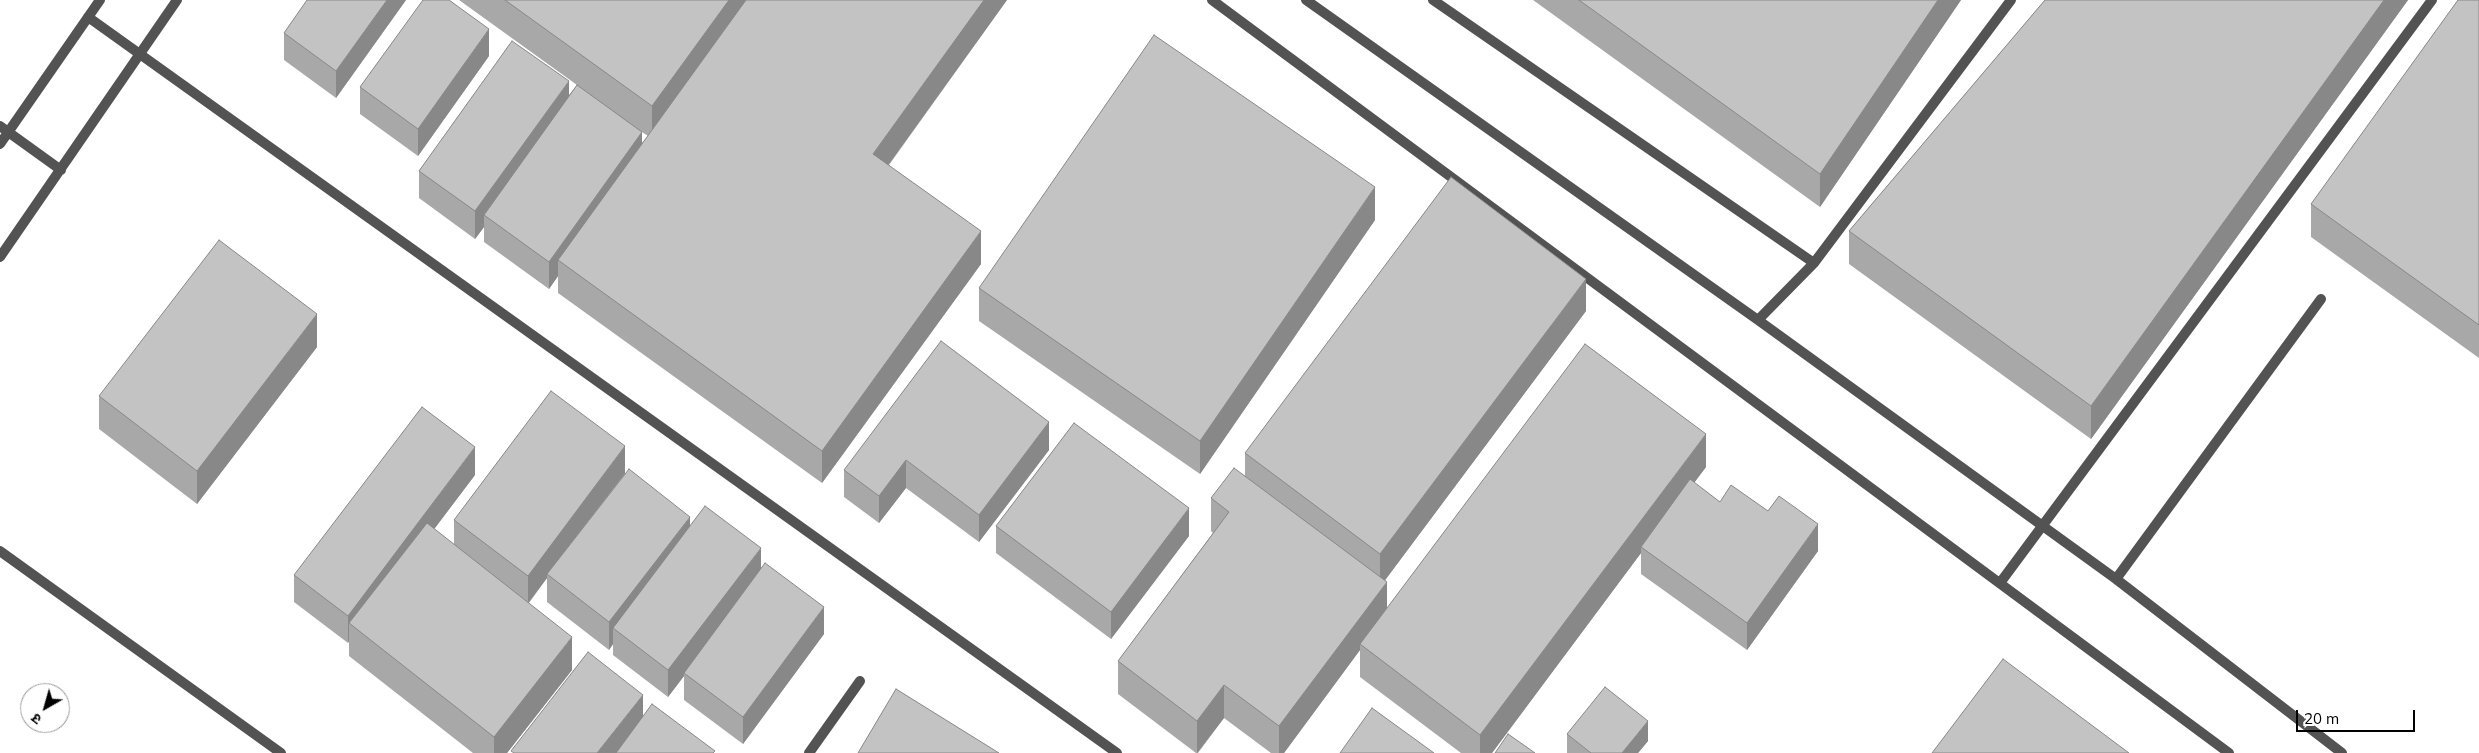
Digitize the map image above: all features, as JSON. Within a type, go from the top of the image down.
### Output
[{"type":"lane","points":[[0,144],[4,129],[100,0]]},
{"type":"lane","points":[[0,257],[177,0]]},
{"type":"lane","points":[[1212,0],[2229,753]]},
{"type":"lane","points":[[1306,0],[1758,320],[2116,579],[2342,753]]},
{"type":"lane","points":[[1433,0],[1814,263]]},
{"type":"lane","points":[[1758,320],[1814,263],[2011,0]]},
{"type":"lane","points":[[2000,583],[2432,0]]},
{"type":"lane","points":[[88,17],[1117,753]]},
{"type":"lane","points":[[4,129],[61,170]]},
{"type":"lane","points":[[2116,579],[2320,299]]},
{"type":"lane","points":[[0,551],[281,753]]},
{"type":"lane","points":[[808,753],[860,681]]},
{"type":"building","points":[[307,0],[387,0],[336,71],[284,33]]},
{"type":"building","points":[[423,0],[449,0],[489,29],[418,129],[360,87]]},
{"type":"building","points":[[505,0],[729,0],[652,106]]},
{"type":"building","points":[[746,0],[984,0],[873,154],[981,231],[822,451],[558,260]]},
{"type":"building","points":[[1579,0],[1938,0],[1820,174]]},
{"type":"building","points":[[2045,0],[2384,0],[2091,406],[1849,231]]},
{"type":"building","points":[[2458,0],[2479,0],[2479,325],[2311,204]]},
{"type":"building","points":[[1154,35],[1375,187],[1200,441],[979,288]]},
{"type":"building","points":[[512,41],[569,81],[475,211],[419,171]]},
{"type":"building","points":[[577,85],[642,132],[549,262],[484,215]]},
{"type":"building","points":[[1451,177],[1586,279],[1380,554],[1245,453]]},
{"type":"building","points":[[219,240],[317,314],[197,471],[99,396]]},
{"type":"building","points":[[941,341],[1049,422],[979,515],[906,460],[879,496],[844,470]]},
{"type":"building","points":[[1585,344],[1706,434],[1480,735],[1360,644]]},
{"type":"building","points":[[551,391],[625,446],[528,576],[454,520]]},
{"type":"building","points":[[422,407],[475,447],[348,616],[294,575]]},
{"type":"building","points":[[1074,423],[1189,508],[1111,612],[996,526]]},
{"type":"building","points":[[1234,468],[1387,582],[1279,726],[1224,685],[1197,721],[1118,661],[1229,512],[1211,498]]},
{"type":"building","points":[[629,469],[690,517],[609,622],[547,574]]},
{"type":"building","points":[[1690,479],[1720,502],[1731,485],[1768,511],[1779,496],[1818,524],[1747,623],[1641,547]]},
{"type":"building","points":[[705,506],[761,548],[668,670],[613,628]]},
{"type":"building","points":[[427,523],[572,637],[494,737],[349,623]]},
{"type":"building","points":[[765,563],[824,607],[743,717],[684,673]]},
{"type":"building","points":[[588,652],[643,695],[597,753],[514,753],[511,751]]},
{"type":"building","points":[[2003,659],[2129,753],[1932,753]]},
{"type":"building","points":[[1605,687],[1648,721],[1622,753],[1591,753],[1567,734]]},
{"type":"building","points":[[896,689],[999,753],[858,753]]},
{"type":"building","points":[[652,704],[715,751],[713,753],[616,753]]},
{"type":"building","points":[[1372,708],[1434,753],[1340,753]]},
{"type":"building","points":[[1508,734],[1535,753],[1495,753]]}]
